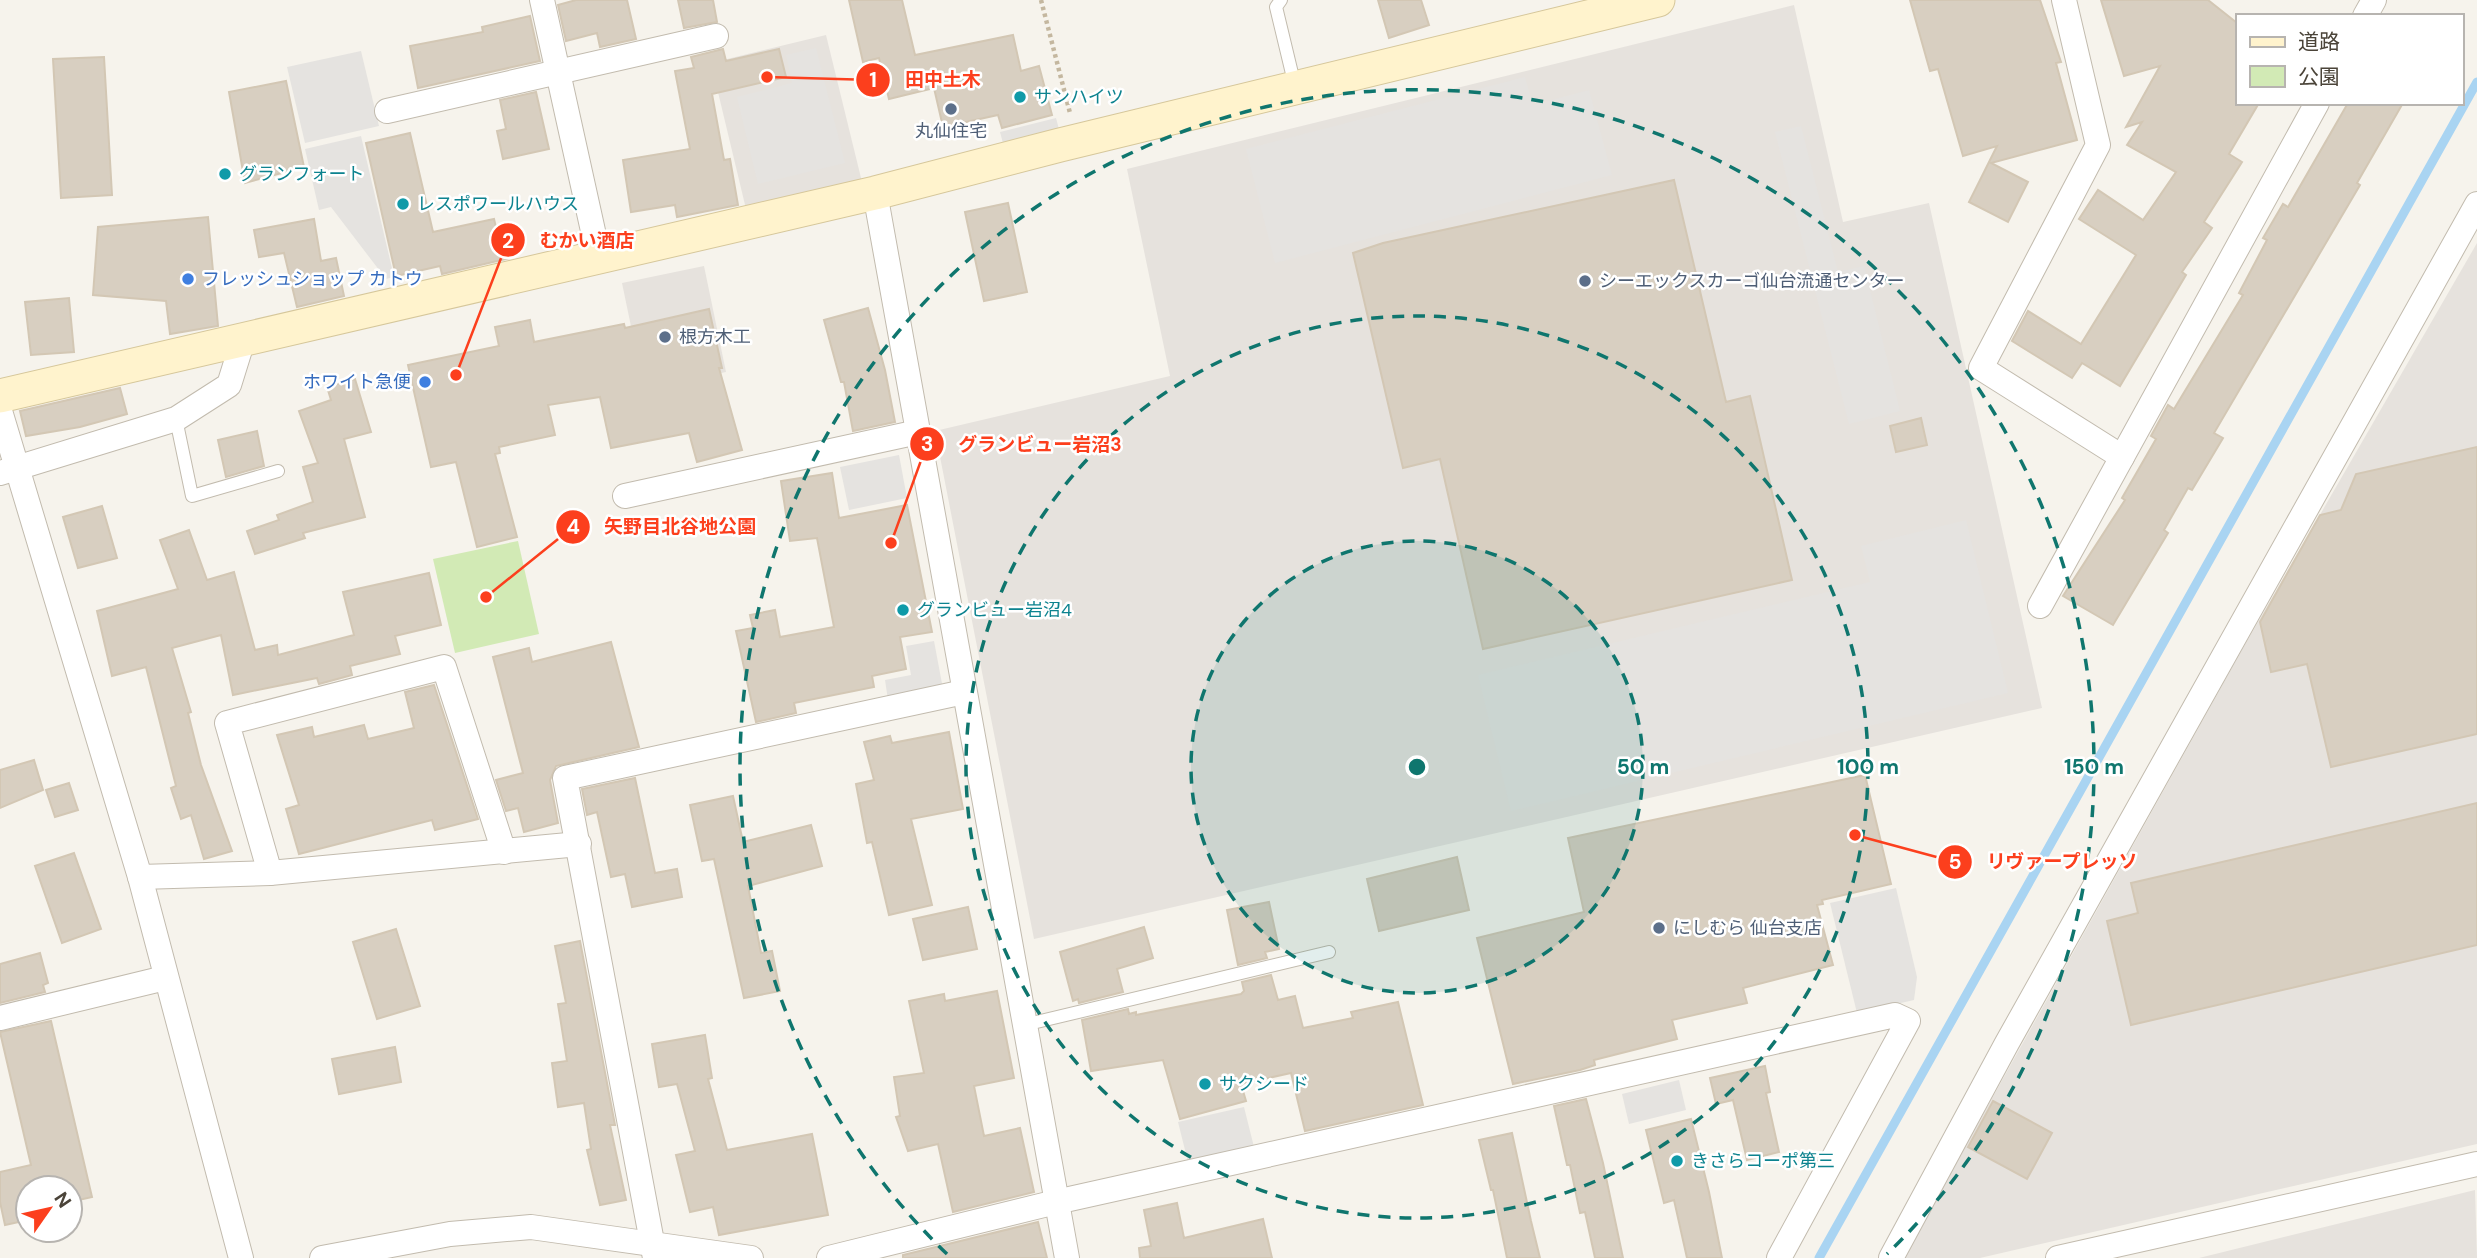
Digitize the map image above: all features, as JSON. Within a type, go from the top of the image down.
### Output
[{"type":"street","points":[[542,0],[598,258]]},
{"type":"street","points":[[0,396],[875,193],[1296,89],[1603,6],[1658,0]]},
{"type":"street","points":[[2064,0],[2098,145],[1981,368],[2122,457]]},
{"type":"street","points":[[387,111],[716,36]]},
{"type":"street","points":[[2040,606],[2316,105]]},
{"type":"street","points":[[875,193],[1067,1258]]},
{"type":"street","points":[[1891,1258],[2007,1042],[2477,204]]},
{"type":"street","points":[[8,471],[176,419],[229,385],[243,340]]},
{"type":"street","points":[[0,411],[8,471],[140,877],[164,978],[241,1258]]},
{"type":"street","points":[[625,496],[918,432]]},
{"type":"street","points":[[271,873],[226,723],[444,667],[504,852]]},
{"type":"street","points":[[654,1252],[565,778],[964,692]]},
{"type":"street","points":[[140,877],[271,873],[579,844]]},
{"type":"street","points":[[0,1018],[164,978]]},
{"type":"street","points":[[829,1258],[1056,1202],[1895,1015],[1908,1021],[1779,1258]]},
{"type":"street","points":[[2058,1258],[2477,1164]]},
{"type":"street","points":[[322,1258],[450,1234],[531,1227],[654,1252],[751,1258]]},
{"type":"lane","points":[[1281,0],[1276,7],[1296,89]]},
{"type":"lane","points":[[176,419],[192,496],[278,471]]},
{"type":"lane","points":[[1024,1025],[1329,952]]},
{"type":"path","points":[[1041,0],[1077,141]]},
{"type":"shaded area","points":[[1794,5],[1843,222],[1929,203],[2042,708],[1034,939],[935,431],[1170,376],[1127,169]]},
{"type":"shaded area","points":[[826,35],[862,182],[746,209],[711,63]]},
{"type":"shaded area","points":[[816,48],[845,163],[758,184],[737,97],[792,83],[786,55]]},
{"type":"shaded area","points":[[361,51],[379,126],[305,143],[287,67]]},
{"type":"shaded area","points":[[1525,77],[1533,105],[1589,90],[1612,175],[1275,263],[1246,149]]},
{"type":"shaded area","points":[[1056,118],[1060,133],[1004,147],[1000,132]]},
{"type":"shaded area","points":[[1801,126],[1838,272],[1864,266],[1900,411],[1849,424],[1775,132]]},
{"type":"shaded area","points":[[361,136],[394,277],[386,279],[331,207],[319,210],[305,149]]},
{"type":"shaded area","points":[[2477,243],[2477,1144],[1980,1258],[1903,1258],[2243,648]]},
{"type":"shaded area","points":[[704,266],[726,372],[644,389],[622,283]]},
{"type":"shaded area","points":[[899,455],[907,498],[849,510],[840,467]]},
{"type":"shaded area","points":[[1966,520],[2008,693],[1511,811],[1478,675],[1870,582],[1861,546]]},
{"type":"shaded area","points":[[934,641],[943,689],[888,700],[885,680],[911,675],[906,646]]},
{"type":"shaded area","points":[[1896,888],[1917,977],[1914,1000],[1857,1013],[1830,903]]},
{"type":"shaded area","points":[[1679,1080],[1686,1110],[1629,1124],[1622,1094]]},
{"type":"shaded area","points":[[1244,1107],[1254,1147],[1188,1162],[1178,1122]]},
{"type":"shaded area","points":[[2475,1190],[2477,1258],[2199,1258]]},
{"type":"green space","points":[[518,541],[539,634],[455,653],[433,559]]},
{"type":"building","points":[[576,0],[627,0],[636,39],[600,47],[597,33],[566,41],[558,5]]},
{"type":"building","points":[[678,0],[713,0],[717,22],[684,28]]},
{"type":"building","points":[[849,0],[902,0],[915,55],[1013,35],[1021,71],[1039,66],[1052,115],[1002,128],[998,115],[943,127],[934,88],[889,99],[879,58],[863,62]]},
{"type":"building","points":[[1378,0],[1421,0],[1429,25],[1389,38]]},
{"type":"building","points":[[1910,0],[2040,0],[2061,62],[2056,63],[2077,140],[1991,163],[2028,182],[2008,222],[1969,202],[1997,146],[1963,156],[1938,69],[1930,71]]},
{"type":"building","points":[[2101,0],[2208,0],[2236,22],[2236,105],[2258,105],[2229,154],[2242,162],[2204,222],[2212,228],[2182,272],[2186,275],[2120,386],[2082,363],[2072,378],[2012,341],[2028,311],[2081,344],[2136,255],[2079,219],[2098,190],[2143,220],[2176,172],[2127,145],[2142,122],[2126,127],[2160,66],[2124,76]]},
{"type":"building","points":[[530,16],[540,61],[418,88],[410,46],[483,32],[482,27]]},
{"type":"building","points":[[723,49],[726,61],[779,49],[786,77],[712,94],[724,160],[730,159],[738,205],[677,217],[675,205],[631,212],[623,160],[690,149],[675,71],[694,68],[691,57]]},
{"type":"building","points":[[104,57],[112,195],[61,198],[53,59]]},
{"type":"building","points":[[286,81],[304,167],[245,183],[229,92]]},
{"type":"building","points":[[536,92],[549,149],[503,159],[497,131],[506,129],[500,100]]},
{"type":"building","points":[[2347,105],[2402,105],[2357,183],[2360,185],[2214,433],[2223,438],[2192,490],[2188,488],[2164,530],[2168,533],[2113,625],[2063,596],[2125,500],[2122,498],[2156,439],[2151,436],[2168,405],[2174,409],[2243,295],[2239,293],[2267,240],[2263,238],[2283,204],[2288,207]]},
{"type":"building","name":"レスポワールハウス","points":[[410,133],[433,232],[494,219],[499,240],[506,238],[510,258],[442,274],[440,266],[396,276],[366,143]]},
{"type":"building","points":[[1674,180],[1726,402],[1750,396],[1792,580],[1483,649],[1440,459],[1403,468],[1353,253],[1383,243]]},
{"type":"building","points":[[1008,203],[1027,292],[984,301],[965,212]]},
{"type":"building","points":[[208,217],[218,326],[170,334],[166,301],[93,295],[98,227]]},
{"type":"building","points":[[314,219],[321,261],[336,258],[344,296],[297,307],[284,253],[259,257],[254,230]]},
{"type":"building","points":[[69,298],[74,352],[31,355],[25,302]]},
{"type":"building","points":[[868,308],[885,370],[895,422],[853,431],[844,382],[841,382],[824,320]]},
{"type":"building","points":[[709,309],[722,368],[719,368],[742,450],[697,462],[689,433],[611,448],[600,397],[548,405],[555,435],[499,447],[500,453],[495,454],[517,537],[477,547],[456,462],[431,467],[408,365],[499,346],[495,327],[530,320],[534,342],[624,324],[625,328]]},
{"type":"building","points":[[355,379],[371,432],[344,439],[365,517],[303,533],[305,538],[255,554],[247,531],[279,520],[277,515],[313,502],[303,467],[318,463],[299,411],[331,400],[327,387]]},
{"type":"building","points":[[120,388],[127,414],[80,427],[26,436],[20,411]]},
{"type":"building","points":[[1921,418],[1927,445],[1896,452],[1890,426]]},
{"type":"building","points":[[257,431],[264,466],[226,477],[218,440]]},
{"type":"building","points":[[2477,447],[2477,734],[2331,767],[2307,664],[2271,672],[2260,622],[2320,515],[2341,510],[2356,474]]},
{"type":"building","points":[[832,473],[839,518],[907,505],[932,632],[900,637],[906,669],[872,676],[874,687],[794,703],[796,713],[756,722],[736,631],[753,628],[750,615],[775,610],[780,637],[834,627],[817,538],[790,541],[781,481]]},
{"type":"building","points":[[102,506],[117,558],[78,568],[63,517]]},
{"type":"building","points":[[189,530],[207,580],[234,572],[255,650],[277,645],[278,655],[354,635],[343,592],[429,573],[441,625],[395,636],[400,654],[350,666],[352,675],[319,684],[317,678],[233,695],[221,635],[172,648],[191,712],[188,713],[201,765],[232,851],[204,859],[191,815],[181,819],[171,788],[176,786],[146,667],[112,676],[97,611],[178,589],[160,540]]},
{"type":"building","points":[[611,642],[639,747],[556,766],[550,780],[558,823],[524,832],[518,808],[506,811],[496,780],[523,773],[493,657],[529,648],[532,662]]},
{"type":"building","points":[[434,685],[478,819],[435,830],[432,820],[299,854],[286,809],[299,805],[277,735],[312,727],[314,737],[364,725],[368,739],[414,728],[405,692]]},
{"type":"building","points":[[949,732],[963,809],[911,819],[932,905],[889,915],[872,842],[867,843],[856,784],[874,780],[864,742],[890,736],[892,743]]},
{"type":"building","points":[[34,760],[43,790],[0,808],[0,770]]},
{"type":"building","points":[[1865,775],[1891,884],[1822,900],[1823,904],[1817,905],[1833,965],[1743,988],[1747,1003],[1672,1020],[1677,1039],[1594,1060],[1595,1065],[1580,1070],[1513,1084],[1477,938],[1584,912],[1568,838]]},
{"type":"building","points":[[635,778],[655,873],[677,869],[682,897],[632,907],[625,874],[611,877],[597,812],[587,815],[582,789]]},
{"type":"building","points":[[69,783],[78,810],[55,817],[46,790]]},
{"type":"building","points":[[733,796],[743,842],[811,825],[822,866],[748,886],[761,953],[772,951],[780,991],[744,998],[714,859],[702,861],[690,805]]},
{"type":"building","points":[[2477,803],[2477,945],[2131,1025],[2107,921],[2138,913],[2131,883]]},
{"type":"building","points":[[74,853],[101,929],[62,943],[35,866]]},
{"type":"building","points":[[1457,857],[1469,910],[1379,931],[1367,879]]},
{"type":"building","points":[[1269,902],[1279,949],[1265,952],[1267,958],[1238,965],[1227,910]]},
{"type":"building","points":[[968,907],[977,949],[923,960],[913,919]]},
{"type":"building","points":[[1144,927],[1153,958],[1117,969],[1123,992],[1079,1003],[1078,999],[1073,1001],[1060,952]]},
{"type":"building","points":[[396,929],[420,1006],[377,1019],[353,942]]},
{"type":"building","points":[[580,941],[615,1125],[610,1125],[626,1200],[600,1205],[587,1150],[591,1149],[584,1103],[558,1107],[552,1063],[567,1061],[558,1004],[566,1003],[555,946]]},
{"type":"building","points":[[40,953],[48,983],[43,985],[45,992],[0,1003],[0,964]]},
{"type":"building","points":[[1271,975],[1278,1000],[1295,996],[1303,1028],[1353,1018],[1351,1012],[1398,1002],[1423,1105],[1305,1131],[1291,1073],[1241,1084],[1246,1101],[1180,1119],[1163,1060],[1091,1071],[1082,1020],[1128,1009],[1129,1014],[1136,1012],[1136,1015],[1241,994],[1244,991],[1242,982]]},
{"type":"building","points":[[997,991],[1014,1078],[974,1086],[984,1136],[1020,1128],[1034,1192],[953,1212],[938,1144],[908,1151],[896,1117],[900,1116],[894,1077],[924,1073],[909,1001],[944,994],[945,1001]]},
{"type":"building","points":[[51,1021],[92,1197],[84,1199],[84,1174],[14,1174],[14,1223],[5,1225],[0,1202],[0,1172],[31,1165],[0,1032]]},
{"type":"building","points":[[705,1035],[712,1078],[708,1079],[727,1150],[812,1134],[828,1215],[719,1235],[713,1207],[690,1212],[676,1155],[695,1151],[677,1084],[659,1087],[652,1044]]},
{"type":"building","points":[[395,1047],[401,1082],[339,1094],[332,1059]]},
{"type":"building","points":[[1765,1066],[1770,1092],[1766,1093],[1779,1152],[1747,1160],[1733,1100],[1716,1104],[1710,1078]]},
{"type":"building","points":[[1586,1099],[1623,1258],[1595,1258],[1585,1212],[1580,1213],[1570,1165],[1567,1165],[1554,1106]]},
{"type":"building","points":[[1993,1101],[2052,1133],[2027,1179],[1968,1147]]},
{"type":"building","name":"きさらコーポ第三","points":[[1691,1119],[1722,1258],[1687,1258],[1674,1200],[1664,1203],[1646,1130]]},
{"type":"building","points":[[1512,1133],[1540,1258],[1507,1258],[1479,1140]]},
{"type":"building","points":[[1177,1203],[1184,1238],[1263,1219],[1272,1258],[1140,1258],[1139,1248],[1151,1246],[1144,1210]]},
{"type":"building","points":[[1038,1222],[1047,1258],[903,1258],[903,1255]]},
{"type":"waterway","points":[[1819,1258],[2477,82]]},
{"type":"place","name":"田中土木","points":[[767,77]]},
{"type":"place","name":"サンハイツ","points":[[1020,97]]},
{"type":"place","name":"丸仙住宅","points":[[951,109]]},
{"type":"place","name":"グランフォート","points":[[225,174]]},
{"type":"place","name":"レスポワールハウス","points":[[403,204]]},
{"type":"place","name":"フレッシュショップ カトウ","points":[[188,279]]},
{"type":"place","name":"シーエックスカーゴ仙台流通センター","points":[[1585,281]]},
{"type":"place","name":"根方木工","points":[[665,337]]},
{"type":"place","name":"むかい酒店","points":[[456,375]]},
{"type":"place","name":"ホワイト急便","points":[[425,382]]},
{"type":"place","name":"グランビュー岩沼3","points":[[891,543]]},
{"type":"place","name":"矢野目北谷地公園","points":[[486,597]]},
{"type":"place","name":"グランビュー岩沼4","points":[[903,610]]},
{"type":"place","name":"リヴァープレッソ","points":[[1855,835]]},
{"type":"place","name":"にしむら 仙台支店","points":[[1659,928]]},
{"type":"place","name":"サクシード","points":[[1205,1084]]},
{"type":"place","name":"きさらコーポ第三","points":[[1677,1161]]}]
